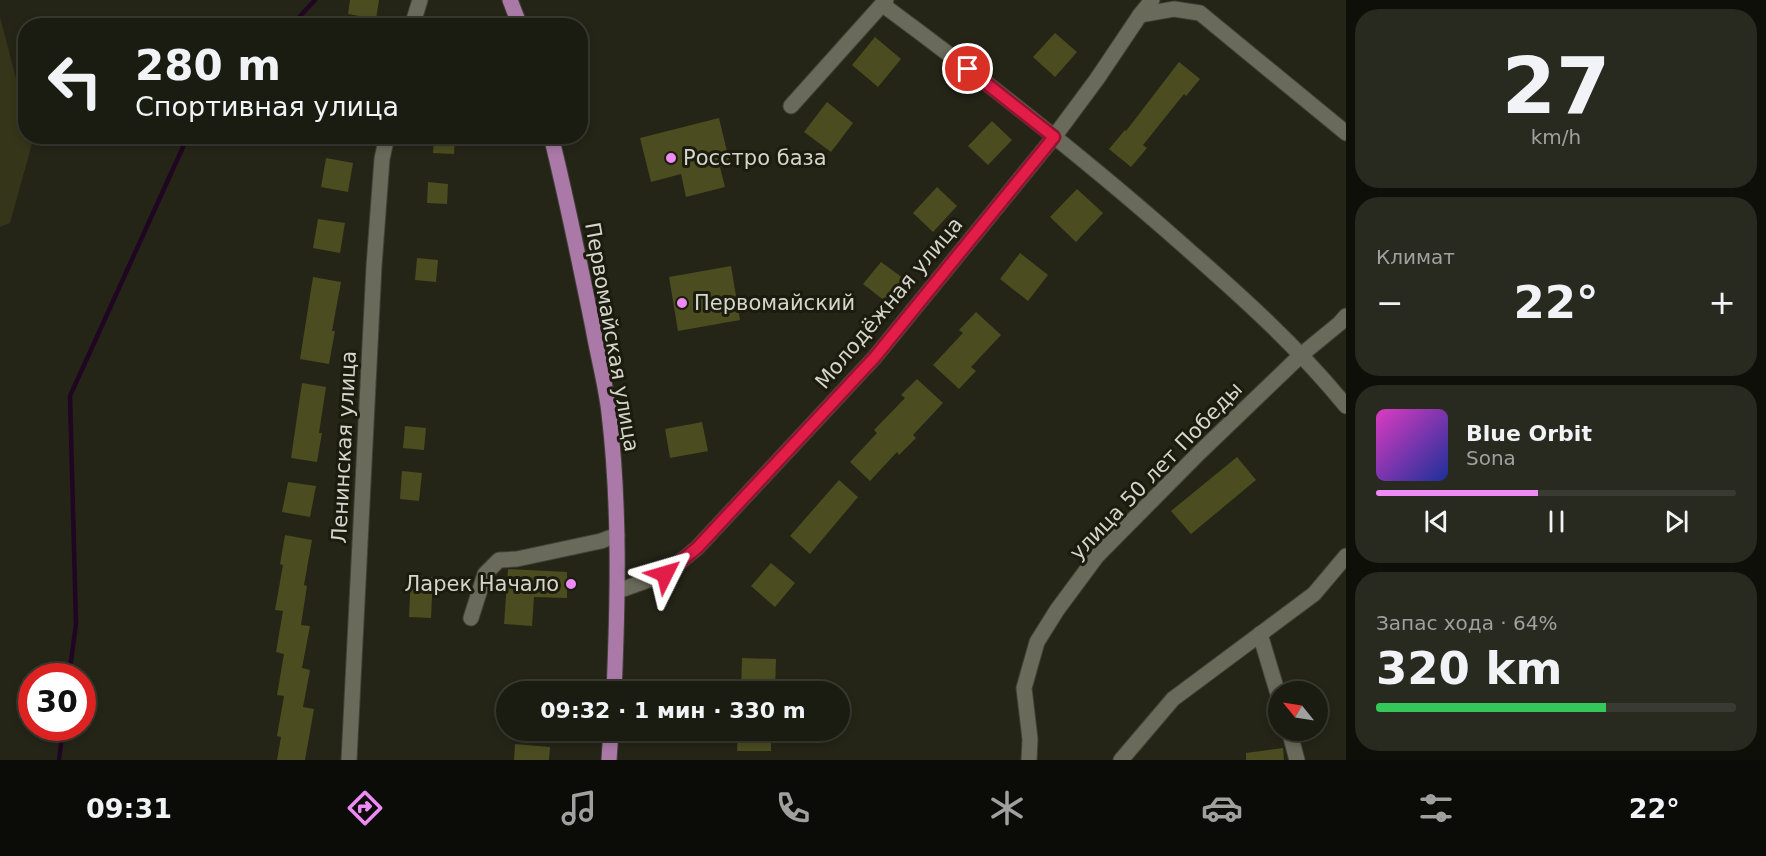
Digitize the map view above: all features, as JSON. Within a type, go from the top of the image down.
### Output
[{"type":"main road","points":[[510,0],[517,18]]},
{"type":"main road","name":"Первомайская улица","points":[[553,144],[609,411],[617,535],[618,591],[614,681]]},
{"type":"main road","points":[[609,760],[610,741]]},
{"type":"street","points":[[414,18],[420,0]]},
{"type":"street","name":"Молодёжная улица","points":[[618,591],[665,574],[697,548],[875,357],[1054,137],[1152,0]]},
{"type":"street","points":[[791,106],[885,2],[1139,206],[1250,304],[1327,382],[1346,406]]},
{"type":"street","points":[[1140,15],[1174,9],[1200,13],[1346,133]]},
{"type":"street","name":"Ленинская улица","points":[[349,760],[374,266],[382,159],[385,144]]},
{"type":"street","name":"улица 50 лет Победы","points":[[1029,760],[1030,739],[1024,688],[1037,642],[1057,610],[1097,556],[1300,355],[1346,316]]},
{"type":"street","points":[[471,618],[485,574],[499,560],[517,559],[601,541],[617,535]]},
{"type":"street","points":[[1121,760],[1173,699],[1314,594],[1346,556]]},
{"type":"street","points":[[1260,634],[1274,681]]},
{"type":"street","points":[[1292,741],[1297,760]]},
{"type":"green space","points":[[0,17],[18,86],[18,144],[32,144],[10,223],[0,227]]},
{"type":"building","points":[[350,0],[379,0],[376,18],[348,14]]},
{"type":"building","points":[[1055,33],[1077,52],[1055,77],[1033,57]]},
{"type":"building","points":[[875,37],[901,59],[878,87],[852,65]]},
{"type":"building","points":[[1179,62],[1200,79],[1186,96],[1184,94],[1143,145],[1147,148],[1131,167],[1109,149],[1126,131]]},
{"type":"building","points":[[827,102],[853,123],[831,152],[804,132]]},
{"type":"building","points":[[719,118],[730,164],[720,167],[725,187],[686,197],[681,174],[651,182],[640,138]]},
{"type":"building","points":[[992,121],[1012,140],[988,165],[968,146]]},
{"type":"building","points":[[434,144],[455,144],[454,154],[433,153]]},
{"type":"building","points":[[326,158],[353,163],[348,192],[321,187]]},
{"type":"building","points":[[428,182],[448,184],[447,204],[427,203]]},
{"type":"building","points":[[937,187],[957,206],[933,232],[913,213]]},
{"type":"building","points":[[1077,189],[1103,213],[1076,242],[1050,217]]},
{"type":"building","points":[[318,219],[345,223],[340,253],[313,248]]},
{"type":"building","points":[[1020,253],[1048,275],[1028,301],[1000,279]]},
{"type":"building","points":[[417,258],[438,260],[436,282],[415,280]]},
{"type":"building","points":[[881,262],[903,278],[885,301],[863,284]]},
{"type":"building","points":[[731,266],[740,320],[678,331],[669,277]]},
{"type":"building","points":[[313,277],[341,282],[332,331],[335,331],[329,364],[300,359]]},
{"type":"building","points":[[976,312],[1001,335],[971,367],[976,371],[959,389],[933,365],[963,333],[959,330]]},
{"type":"building","points":[[917,379],[943,403],[913,435],[916,438],[899,455],[897,452],[870,481],[850,462],[877,433],[874,430],[905,398],[901,395]]},
{"type":"building","points":[[302,383],[326,387],[317,462],[291,458]]},
{"type":"building","points":[[702,422],[708,451],[670,458],[665,429]]},
{"type":"building","points":[[405,426],[426,428],[424,450],[403,448]]},
{"type":"building","points":[[1237,457],[1256,480],[1191,534],[1171,511]]},
{"type":"building","points":[[402,471],[422,473],[419,501],[400,499]]},
{"type":"building","points":[[839,480],[858,497],[810,554],[790,536]]},
{"type":"building","points":[[288,482],[316,486],[310,517],[282,512]]},
{"type":"building","points":[[285,535],[312,540],[304,585],[307,586],[301,625],[310,626],[302,668],[310,670],[303,707],[314,709],[305,760],[277,760],[281,737],[277,736],[284,696],[277,695],[284,654],[276,652],[283,611],[275,610],[283,565],[280,564]]},
{"type":"building","points":[[771,563],[795,583],[775,607],[751,586]]},
{"type":"building","points":[[508,569],[567,572],[567,598],[534,597],[532,626],[504,624]]},
{"type":"building","points":[[411,576],[433,577],[431,618],[409,617]]},
{"type":"building","points":[[742,658],[776,659],[775,681],[741,681]]},
{"type":"building","points":[[737,741],[771,741],[771,751],[737,751]]},
{"type":"building","points":[[515,744],[550,747],[549,760],[514,760]]},
{"type":"building","points":[[1283,748],[1284,760],[1246,760],[1246,753]]},
{"type":"waterway","points":[[298,18],[315,0]]},
{"type":"waterway","points":[[71,663],[76,624],[70,396],[184,144]]},
{"type":"waterway","points":[[59,760],[61,741]]},
{"type":"place","name":"Росстро база","points":[[671,158]]},
{"type":"place","name":"Первомайский","points":[[682,303]]},
{"type":"place","name":"Ларек Начало","points":[[571,584]]},
{"type":"route","points":[[665,574],[697,548],[875,357],[1054,137],[968,69]]}]
